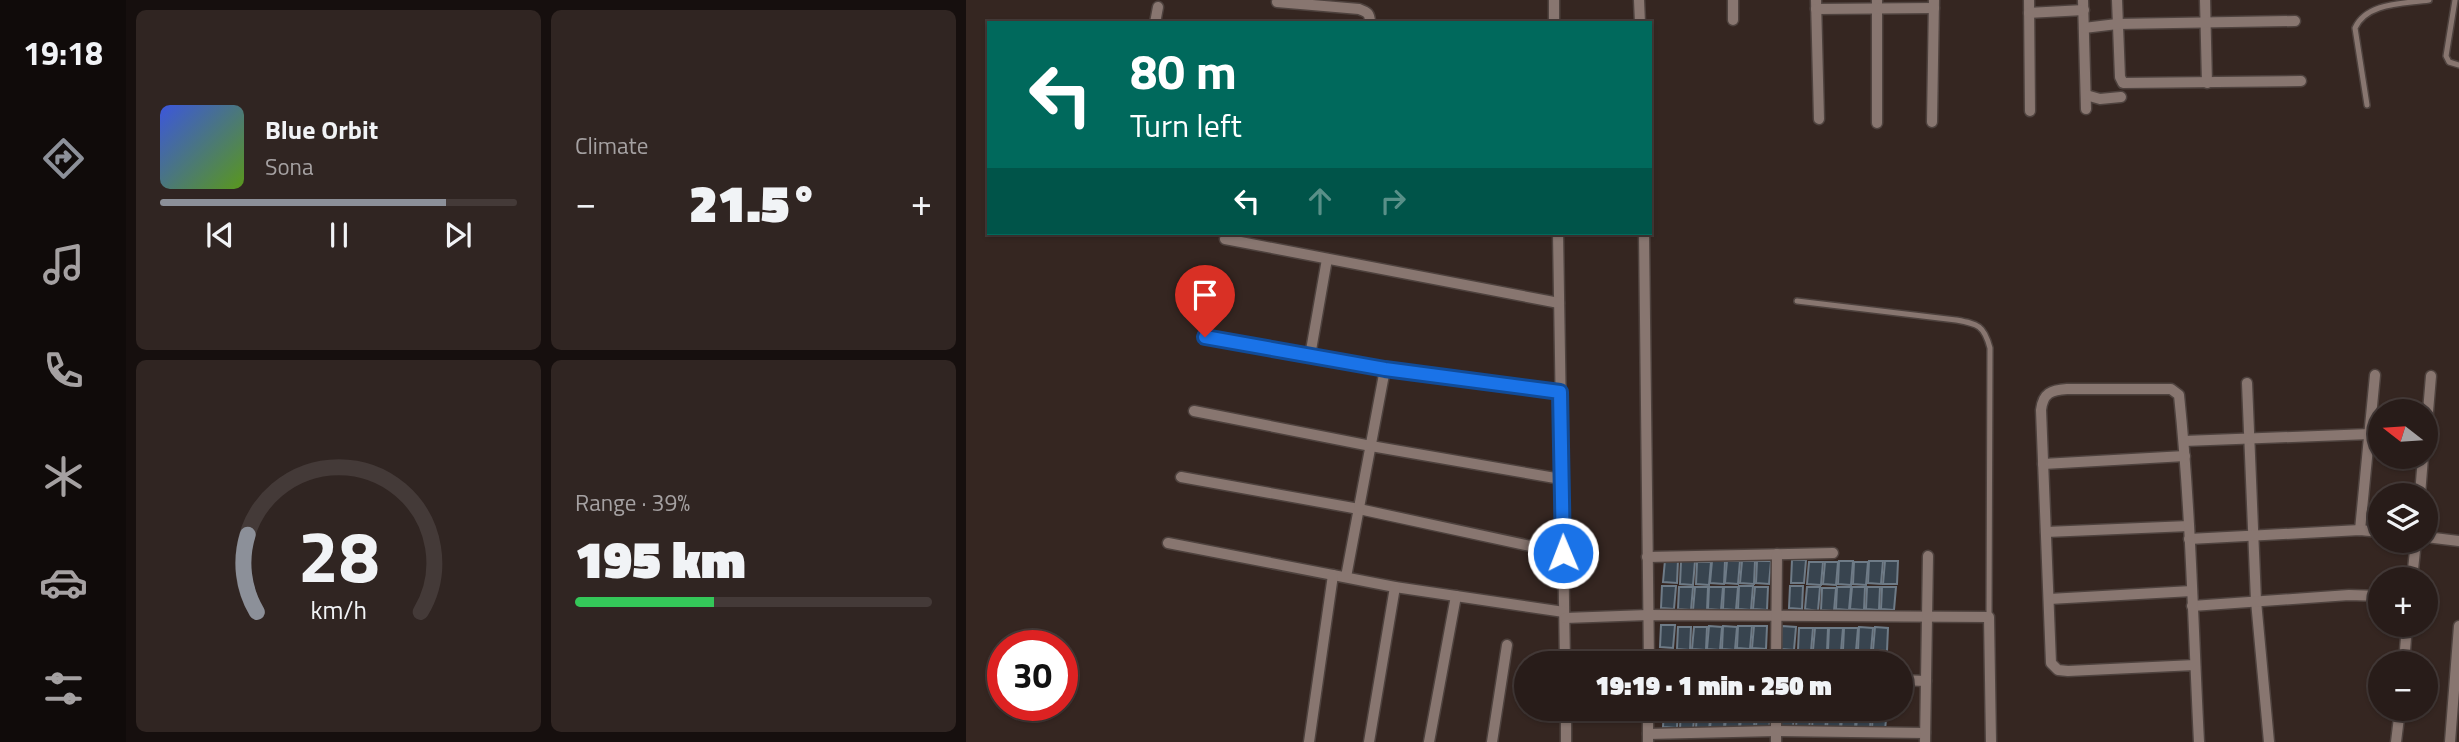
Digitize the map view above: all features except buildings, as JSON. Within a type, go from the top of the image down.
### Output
[{"type":"street","points":[[1554,0],[1554,21]]},
{"type":"street","points":[[1639,0],[1640,21]]},
{"type":"street","points":[[1732,0],[1733,20]]},
{"type":"street","points":[[2029,0],[2030,111]]},
{"type":"street","points":[[2117,0],[2120,77],[2123,83],[2301,81]]},
{"type":"street","points":[[2205,0],[2207,83]]},
{"type":"street","points":[[1277,2],[1359,9],[1367,11],[1370,21]]},
{"type":"street","points":[[1877,4],[1877,123]]},
{"type":"street","points":[[1819,119],[1816,5],[1934,4],[1932,122]]},
{"type":"street","points":[[2029,13],[2084,5],[2086,109]]},
{"type":"street","points":[[1154,21],[1158,7]]},
{"type":"street","points":[[2084,27],[2295,21]]},
{"type":"street","points":[[2086,95],[2100,99],[2121,97]]},
{"type":"street","points":[[1558,235],[1565,651]]},
{"type":"street","points":[[1644,235],[1648,651]]},
{"type":"street","points":[[1226,240],[1559,303]]},
{"type":"street","points":[[1310,356],[1327,259]]},
{"type":"street","points":[[1205,337],[1385,369],[1560,392]]},
{"type":"street","points":[[1346,577],[1385,369]]},
{"type":"street","points":[[2373,399],[2375,375]]},
{"type":"street","points":[[2429,399],[2431,376]]},
{"type":"street","points":[[2247,383],[2252,536],[2269,742]]},
{"type":"street","points":[[2195,665],[2058,670],[2051,663],[2041,410],[2042,400],[2047,393],[2054,390],[2171,389],[2179,396],[2185,456],[2199,742]]},
{"type":"street","points":[[1194,411],[1371,446],[1562,479]]},
{"type":"street","points":[[2184,441],[2368,434]]},
{"type":"street","points":[[2360,530],[2368,453]]},
{"type":"street","points":[[2043,464],[2185,456]]},
{"type":"street","points":[[1181,477],[1359,509],[1563,553]]},
{"type":"street","points":[[2046,532],[2189,526]]},
{"type":"street","points":[[2189,539],[2368,531]]},
{"type":"street","points":[[2438,538],[2459,541]]},
{"type":"street","points":[[1168,542],[1395,587],[1564,615],[1989,617],[1991,742]]},
{"type":"street","points":[[1647,557],[1833,553]]},
{"type":"street","points":[[1776,651],[1777,554]]},
{"type":"street","points":[[1648,738],[1925,738],[1928,556]]},
{"type":"street","points":[[1309,742],[1333,575]]},
{"type":"street","points":[[1370,742],[1395,587]]},
{"type":"street","points":[[2049,599],[2192,591]]},
{"type":"street","points":[[1429,742],[1456,596]]},
{"type":"street","points":[[2192,606],[2368,596]]},
{"type":"street","points":[[2450,742],[2459,626]]},
{"type":"street","points":[[1492,742],[1507,645]]},
{"type":"street","points":[[1913,680],[1926,681]]},
{"type":"street","points":[[1566,721],[1566,742]]},
{"type":"street","points":[[2396,742],[2399,721]]},
{"type":"lane","points":[[2367,105],[2355,27],[2359,18],[2371,10],[2429,0]]},
{"type":"lane","points":[[2455,0],[2446,56],[2449,62],[2459,65]]},
{"type":"lane","points":[[1797,301],[1956,320],[1976,324],[1986,333],[1990,348],[1989,617]]},
{"type":"route","points":[[1205,337],[1385,369],[1560,392],[1563,553]]}]
